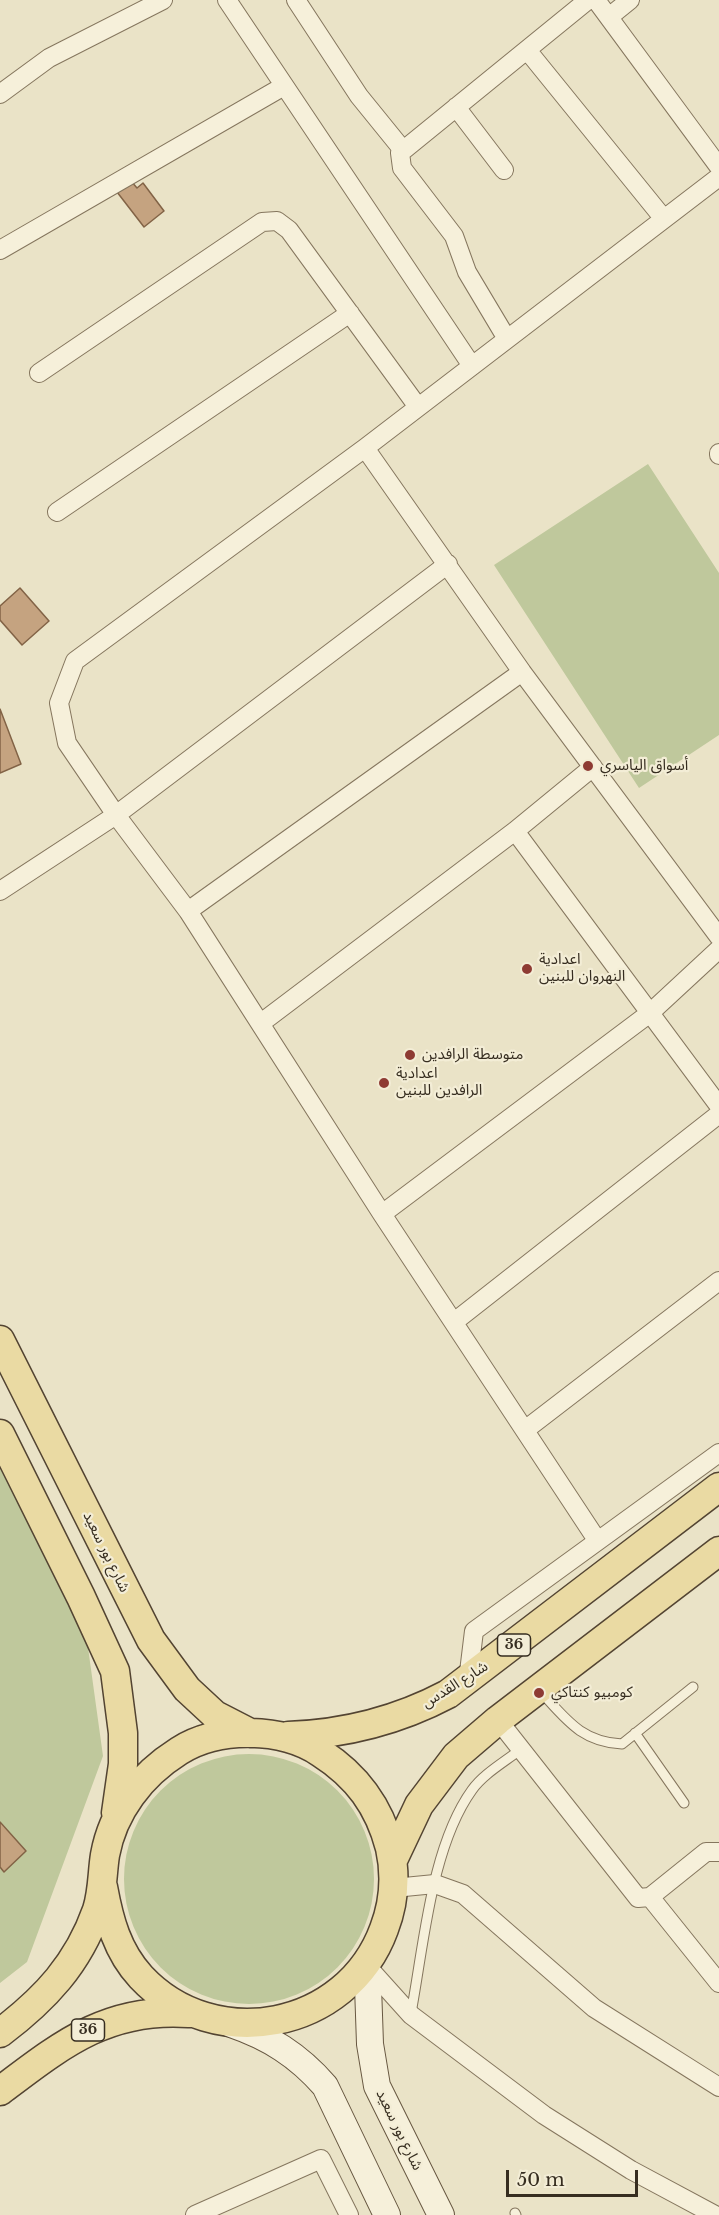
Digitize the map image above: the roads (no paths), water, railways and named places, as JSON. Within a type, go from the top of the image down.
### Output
[{"type":"main road","name":"شارع بور سعيد","points":[[0,1340],[151,1640],[187,1689],[215,1714],[250,1732]]},
{"type":"main road","points":[[0,1434],[115,1671],[123,1733],[123,1764],[113,1826],[105,1856],[104,1887],[113,1929],[121,1949],[140,1976],[164,1998],[193,2013],[231,2024],[261,2024],[290,2018],[317,2007],[341,1991],[364,1967],[380,1941],[389,1915],[393,1874],[409,1823],[430,1788],[456,1756],[498,1720],[719,1551]]},
{"type":"main road","name":"شارع القدس","points":[[280,1736],[330,1734],[379,1724],[425,1706],[468,1680],[715,1497]]},
{"type":"main road","points":[[113,1826],[130,1795],[153,1769],[182,1749],[215,1737],[250,1732],[280,1736],[313,1748],[343,1767],[367,1794],[384,1826],[393,1874]]},
{"type":"main road","points":[[0,2033],[35,2007],[65,1971],[88,1930],[104,1887]]},
{"type":"main road","name":"36","points":[[0,2091],[61,2046],[96,2027],[143,2014],[193,2013]]},
{"type":"street","points":[[0,94],[49,58],[163,0]]},
{"type":"street","points":[[227,0],[472,366]]},
{"type":"street","points":[[296,0],[359,96],[402,149]]},
{"type":"street","points":[[507,339],[467,272],[454,236],[402,168],[399,160],[402,149],[588,0]]},
{"type":"street","points":[[596,0],[719,167]]},
{"type":"street","points":[[609,17],[630,0]]},
{"type":"street","points":[[527,50],[664,219]]},
{"type":"street","points":[[0,250],[284,86]]},
{"type":"street","points":[[456,107],[504,170]]},
{"type":"street","points":[[597,1540],[382,1214],[188,911],[116,815],[68,742],[59,703],[75,661],[364,448],[719,177]]},
{"type":"street","points":[[39,373],[262,222],[277,221],[289,230],[418,407]]},
{"type":"street","points":[[57,512],[350,313]]},
{"type":"street","points":[[364,448],[522,672],[719,937]]},
{"type":"street","points":[[0,891],[116,815],[447,564]]},
{"type":"street","points":[[188,911],[522,672]]},
{"type":"street","points":[[261,1023],[516,831],[593,767]]},
{"type":"street","points":[[516,831],[719,1106]]},
{"type":"street","points":[[382,1214],[650,1013],[719,949]]},
{"type":"street","points":[[454,1322],[719,1114]]},
{"type":"street","points":[[525,1430],[719,1281]]},
{"type":"street","points":[[468,1680],[474,1631],[719,1453]]},
{"type":"street","points":[[498,1720],[630,1891],[638,1898],[650,1897],[706,1852],[719,1852]]},
{"type":"street","points":[[393,1874],[435,1884],[463,1894],[594,2008],[719,2087]]},
{"type":"street","points":[[650,1897],[719,1983]]},
{"type":"street","points":[[364,1967],[411,2015],[497,2081],[573,2134],[631,2170],[715,2212]]},
{"type":"street","name":"شارع بور سعيد","points":[[364,1967],[368,1986],[370,2044],[377,2086],[441,2215]]},
{"type":"street","points":[[231,2024],[279,2045],[304,2063],[325,2086],[387,2215]]},
{"type":"street","points":[[195,2215],[321,2159],[349,2215]]},
{"type":"lane","points":[[539,1689],[579,1732],[602,1743],[622,1744],[693,1687]]},
{"type":"lane","points":[[635,1733],[684,1803]]},
{"type":"lane","points":[[411,2015],[436,1871],[455,1818],[473,1788],[521,1749]]},
{"type":"place","name":"أسواق الياسري","points":[[588,766]]},
{"type":"place","name":"اعدادية النهروان للبنين","points":[[527,969]]},
{"type":"place","name":"متوسطة الرافدين","points":[[410,1055]]},
{"type":"place","name":"اعدادية الرافدين للبنين","points":[[384,1083]]},
{"type":"place","name":"كومبيو كنتاكي","points":[[539,1693]]}]
